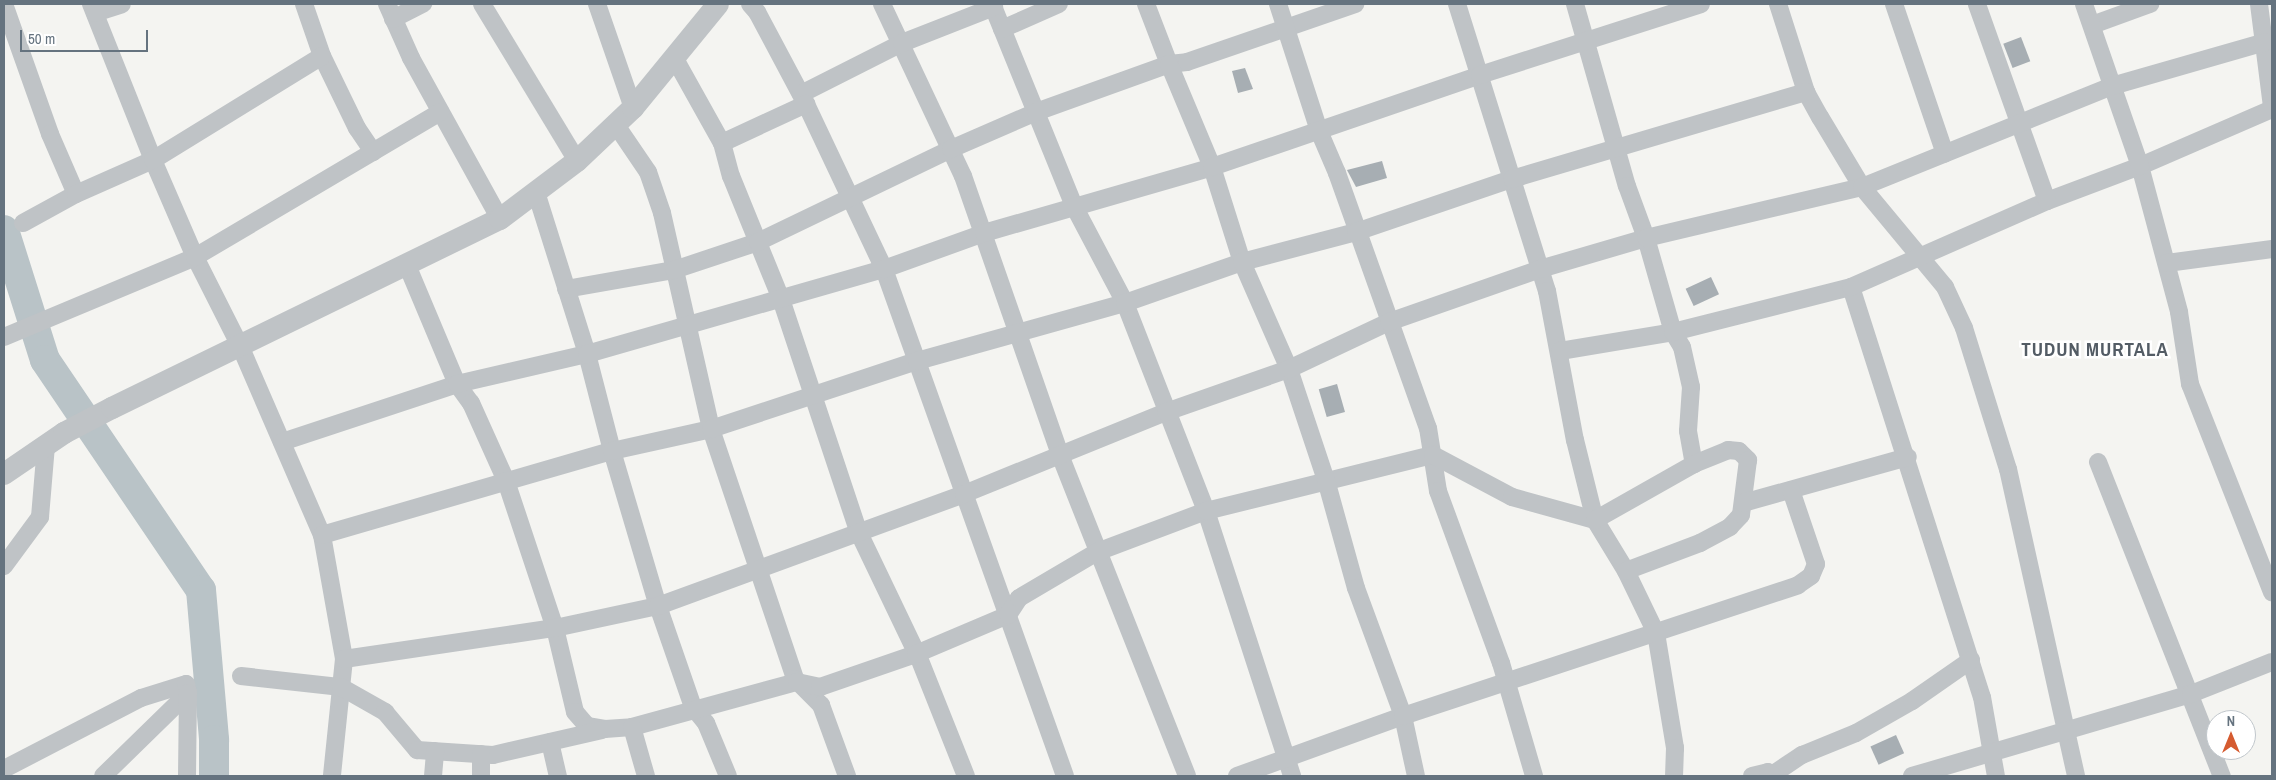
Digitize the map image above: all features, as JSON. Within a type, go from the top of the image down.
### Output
[{"type":"street","points":[[4,4],[50,134],[76,194]]},
{"type":"street","points":[[122,4],[93,8],[153,160],[195,257],[241,348],[322,535],[344,659],[332,776]]},
{"type":"street","points":[[304,4],[322,56],[357,128],[373,152]]},
{"type":"street","points":[[423,4],[390,11],[440,112],[500,219]]},
{"type":"street","points":[[482,4],[577,162]]},
{"type":"street","points":[[596,4],[633,108]]},
{"type":"street","points":[[4,474],[55,440],[112,408],[241,348],[500,219],[577,162],[616,125],[675,59],[718,4]]},
{"type":"street","points":[[750,4],[758,12],[803,99],[884,269],[1065,776]]},
{"type":"street","points":[[882,4],[902,43],[950,149],[984,233],[1060,455],[1187,776]]},
{"type":"street","points":[[1002,29],[1059,4]]},
{"type":"street","points":[[1146,4],[1212,167],[1242,262],[1289,369],[1326,480],[1356,588],[1403,716],[1416,776]]},
{"type":"street","points":[[1278,4],[1319,131],[1337,173],[1356,232],[1428,428],[1434,455],[1438,491],[1506,683],[1534,776]]},
{"type":"street","points":[[566,289],[674,270],[758,242],[950,149],[1036,112],[1169,64],[1187,62],[1355,4]]},
{"type":"street","points":[[1457,4],[1540,269],[1560,351],[1575,440],[1594,520],[1626,571],[1656,633],[1675,748],[1674,776]]},
{"type":"street","points":[[1575,4],[1673,332],[1682,347],[1691,387],[1688,432],[1694,464]]},
{"type":"street","points":[[282,442],[457,384],[587,354],[686,324],[884,269],[984,233],[1212,167],[1480,74],[1701,4]]},
{"type":"street","points":[[1778,4],[1806,92],[1862,187],[1918,257],[1945,287],[1964,328],[2008,469],[2076,776]]},
{"type":"street","points":[[1894,4],[1945,154]]},
{"type":"street","points":[[1977,4],[2047,201]]},
{"type":"street","points":[[2084,4],[2140,166],[2179,312],[2190,384],[2272,592]]},
{"type":"street","points":[[2092,26],[2150,4]]},
{"type":"street","points":[[1560,351],[1673,332],[1851,287],[2047,201],[2140,166],[2272,108],[2259,4]]},
{"type":"street","points":[[722,143],[902,43],[993,5],[1075,208],[1126,303],[1166,412],[1206,511],[1288,758],[1292,776]]},
{"type":"street","points":[[344,659],[555,628],[658,606],[758,571],[964,494],[1166,412],[1289,369],[1389,322],[1540,269],[1646,238],[1862,187],[2112,86],[2265,42]]},
{"type":"street","points":[[24,223],[76,194],[153,160],[322,56]]},
{"type":"street","points":[[675,59],[722,143],[781,299],[859,533],[916,654],[966,776]]},
{"type":"street","points":[[322,535],[612,452],[711,429],[1017,331],[1126,303],[1242,262],[1356,232],[1512,179],[1806,92]]},
{"type":"street","points":[[10,334],[195,257],[440,112]]},
{"type":"street","points":[[616,125],[648,172],[662,213],[711,429],[797,682],[821,705],[847,776]]},
{"type":"street","points":[[536,192],[587,354],[612,452],[658,606],[693,707],[706,723],[728,776]]},
{"type":"street","points":[[2167,263],[2272,249]]},
{"type":"street","points":[[407,265],[457,384],[471,403],[506,481],[555,628],[575,712],[587,726],[605,729]]},
{"type":"street","points":[[1851,287],[1908,457],[1971,660],[1993,752],[1996,776]]},
{"type":"street","points":[[4,566],[40,517],[55,440]]},
{"type":"street","points":[[241,676],[341,686],[385,712],[417,750],[493,755],[605,729],[632,727],[693,707],[797,682],[820,686],[916,654],[1008,615],[1019,598],[1097,552],[1206,511],[1326,480],[1434,455],[1512,497],[1594,520],[1694,464],[1728,450],[1739,451],[1748,460],[1741,515],[1730,527],[1700,543],[1626,571]]},
{"type":"street","points":[[1743,503],[1908,457]]},
{"type":"street","points":[[2098,462],[2222,776]]},
{"type":"street","points":[[1237,776],[1403,716],[1749,604],[1798,585],[1811,576],[1816,564],[1792,490]]},
{"type":"street","points":[[1752,776],[1768,772],[1772,776],[1802,754],[1856,732],[1912,701],[1971,660]]},
{"type":"street","points":[[1912,776],[2191,694],[2272,662]]},
{"type":"street","points":[[4,769],[142,698],[186,684],[188,693],[187,776]]},
{"type":"street","points":[[103,776],[188,693]]},
{"type":"street","points":[[632,727],[646,776]]},
{"type":"street","points":[[550,742],[558,776]]},
{"type":"street","points":[[433,776],[435,751]]},
{"type":"street","points":[[481,754],[481,776]]},
{"type":"building","points":[[2021,37],[2030,61],[2013,68],[2003,44]]},
{"type":"building","points":[[1245,68],[1253,89],[1238,93],[1232,71]]},
{"type":"building","points":[[1382,161],[1387,178],[1356,187],[1347,170]]},
{"type":"building","points":[[1711,277],[1719,294],[1694,306],[1686,289]]},
{"type":"building","points":[[1337,384],[1345,412],[1327,417],[1319,389]]},
{"type":"building","points":[[1896,735],[1904,753],[1879,765],[1870,746]]},
{"type":"waterway","points":[[4,230],[45,360],[201,590],[214,740],[214,776]]},
{"type":"district","name":"TUDUN MURTALA","points":[[2095,350]]}]
